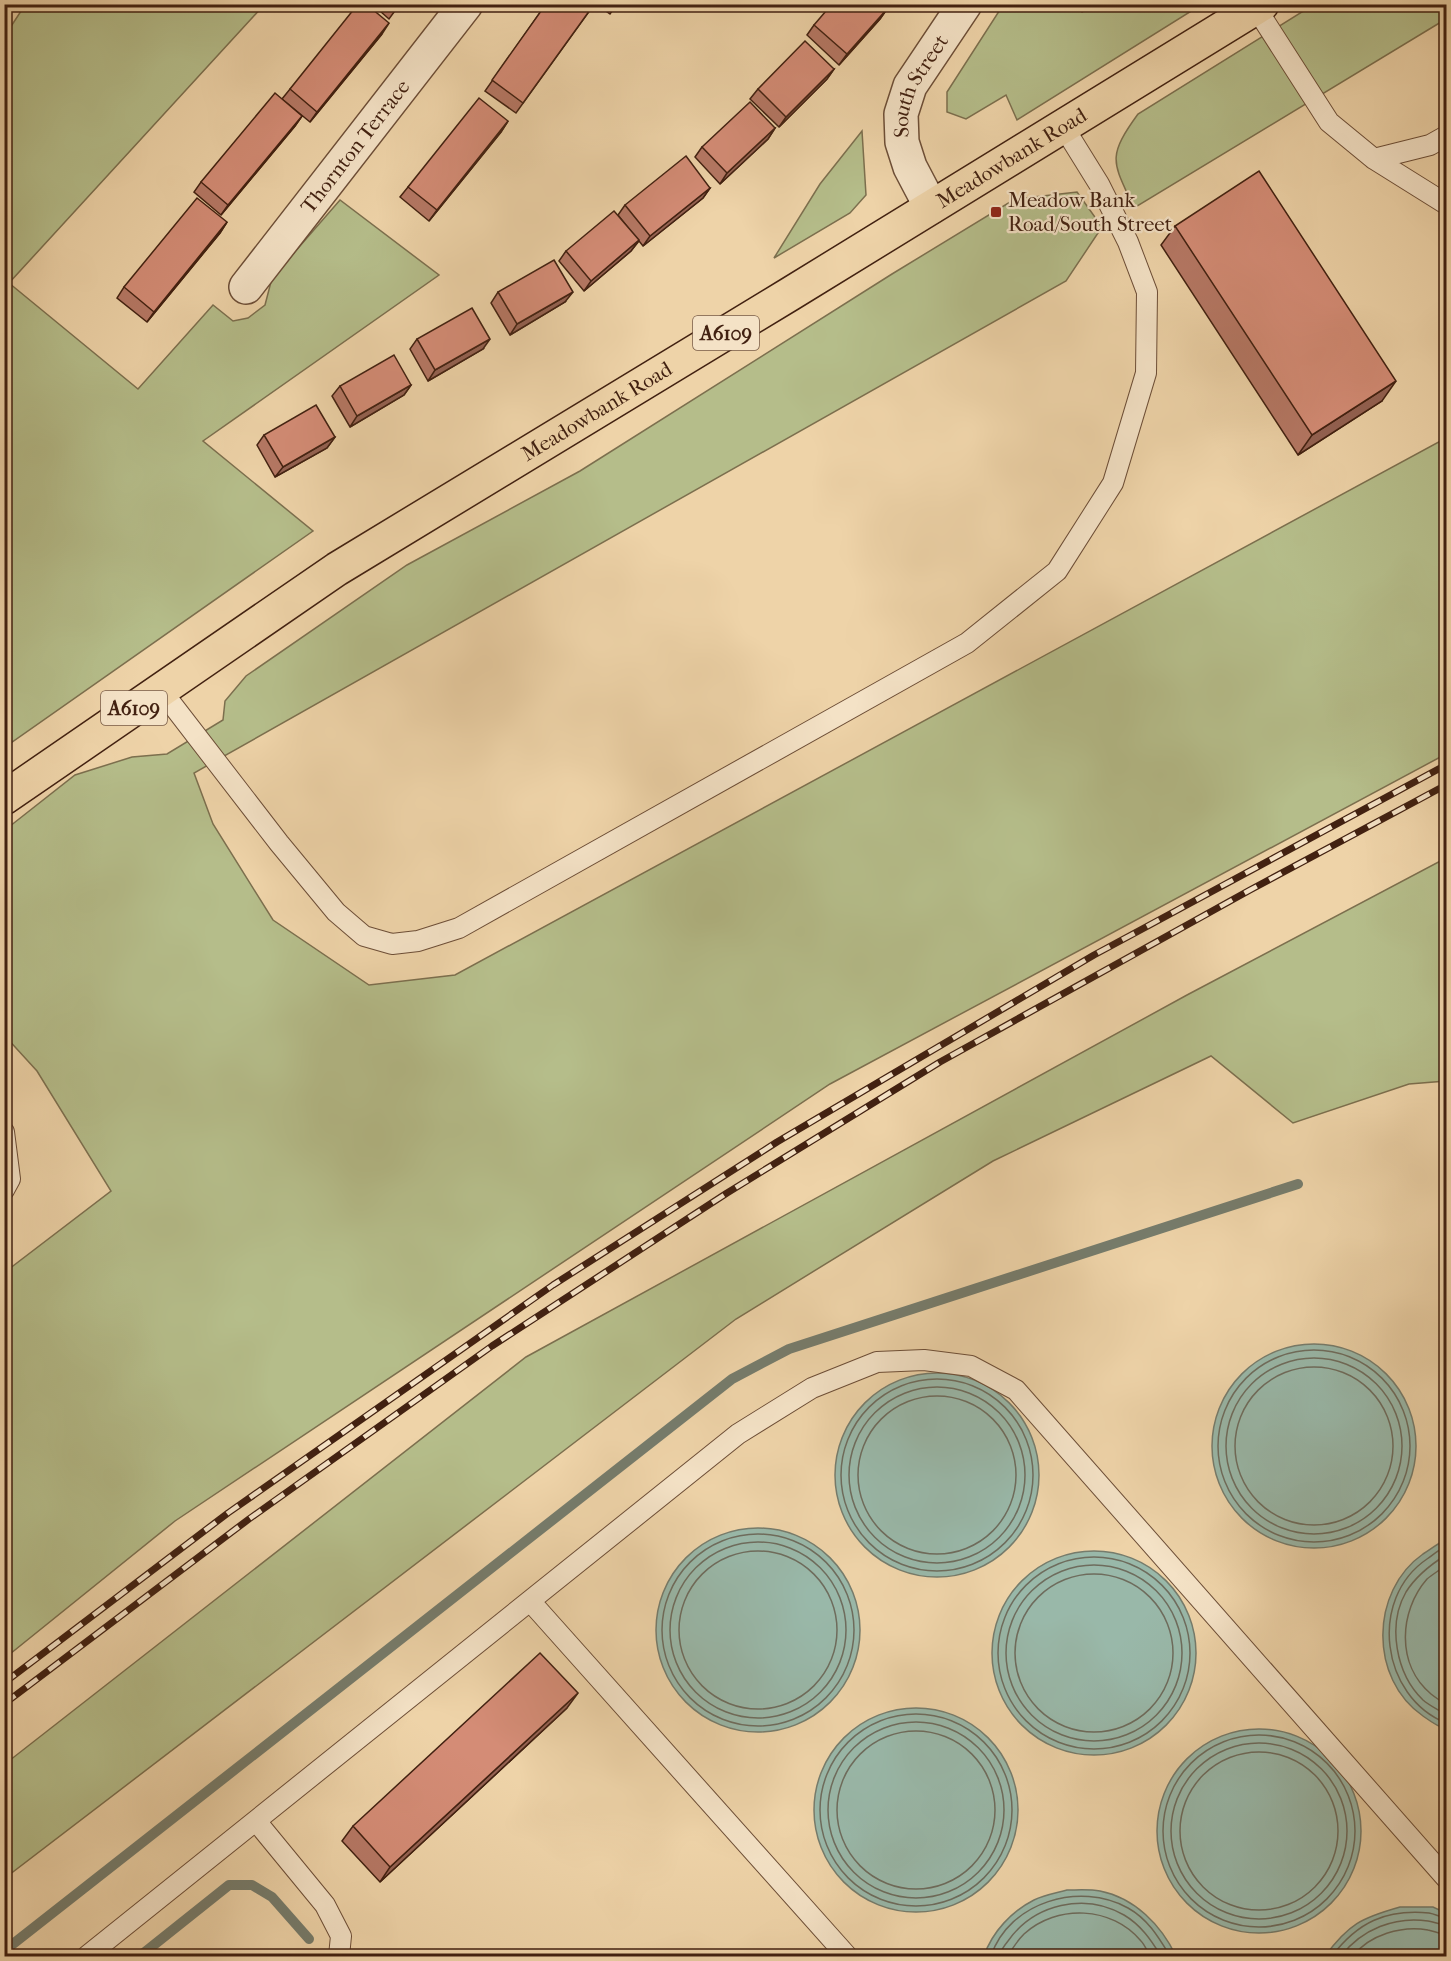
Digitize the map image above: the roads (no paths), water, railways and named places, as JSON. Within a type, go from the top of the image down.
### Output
[{"type":"main road","name":"Meadowbank Road","points":[[4,798],[337,568],[1259,6]]},
{"type":"street","name":"Thornton Terrace","points":[[246,287],[466,4]]},
{"type":"street","name":"South Street","points":[[931,207],[910,166],[902,142],[901,114],[910,86],[965,4]]},
{"type":"lane","points":[[1259,6],[1329,122],[1374,159],[1446,204]]},
{"type":"lane","points":[[161,690],[279,843],[336,912],[364,936],[392,944],[418,941],[459,928],[967,643],[1057,572],[1113,483],[1146,373],[1147,292],[1128,242],[1063,126]]},
{"type":"lane","points":[[1374,159],[1430,145],[1446,136]]},
{"type":"lane","points":[[4,1132],[10,1179],[4,1190]]},
{"type":"lane","points":[[87,1956],[738,1434],[812,1388],[877,1362],[924,1360],[970,1366],[1016,1390],[1446,1878]]},
{"type":"lane","points":[[530,1601],[847,1956]]},
{"type":"lane","points":[[256,1821],[325,1905],[341,1936],[339,1956]]},
{"type":"water","points":[[1314,1344],[1334,1346],[1362,1356],[1379,1367],[1393,1381],[1408,1407],[1414,1426],[1416,1446],[1414,1466],[1404,1494],[1393,1511],[1379,1525],[1353,1540],[1334,1546],[1314,1548],[1294,1546],[1266,1536],[1249,1525],[1235,1511],[1220,1485],[1214,1466],[1212,1446],[1214,1426],[1224,1398],[1235,1381],[1249,1367],[1275,1352],[1294,1346]]},
{"type":"water","points":[[937,1373],[957,1375],[985,1385],[1002,1396],[1016,1410],[1031,1436],[1037,1455],[1039,1475],[1037,1495],[1027,1523],[1016,1540],[1002,1554],[976,1569],[957,1575],[937,1577],[917,1575],[889,1565],[872,1554],[858,1540],[843,1514],[837,1495],[835,1475],[837,1455],[847,1427],[858,1410],[872,1396],[898,1381],[917,1375]]},
{"type":"water","points":[[758,1528],[778,1530],[806,1540],[823,1551],[837,1565],[852,1591],[858,1610],[860,1630],[858,1650],[848,1678],[837,1695],[823,1709],[797,1724],[778,1730],[758,1732],[738,1730],[710,1720],[693,1709],[679,1695],[664,1669],[658,1650],[656,1630],[658,1610],[668,1582],[679,1565],[693,1551],[719,1536],[738,1530]]},
{"type":"water","points":[[1446,1540],[1446,1729],[1426,1718],[1405,1700],[1393,1680],[1385,1658],[1383,1635],[1385,1612],[1393,1590],[1406,1570],[1423,1554]]},
{"type":"water","points":[[1094,1551],[1114,1553],[1142,1563],[1159,1574],[1173,1588],[1188,1614],[1194,1633],[1196,1653],[1194,1673],[1184,1701],[1173,1718],[1159,1732],[1133,1747],[1114,1753],[1094,1755],[1074,1753],[1046,1743],[1029,1732],[1015,1718],[1000,1692],[994,1673],[992,1653],[994,1633],[1004,1605],[1015,1588],[1029,1574],[1055,1559],[1074,1553]]},
{"type":"water","points":[[916,1708],[936,1710],[964,1720],[981,1731],[995,1745],[1010,1771],[1016,1790],[1018,1810],[1016,1830],[1006,1858],[995,1875],[981,1889],[955,1904],[936,1910],[916,1912],[896,1910],[868,1900],[851,1889],[837,1875],[822,1849],[816,1830],[814,1810],[816,1790],[826,1762],[837,1745],[851,1731],[877,1716],[896,1710]]},
{"type":"water","points":[[1259,1729],[1289,1733],[1307,1741],[1324,1752],[1338,1766],[1357,1801],[1361,1831],[1357,1861],[1349,1879],[1338,1896],[1324,1910],[1289,1929],[1259,1933],[1229,1929],[1211,1921],[1194,1910],[1180,1896],[1161,1861],[1157,1831],[1161,1801],[1169,1783],[1180,1766],[1194,1752],[1229,1733]]},
{"type":"water","points":[[1067,1890],[1100,1891],[1135,1906],[1155,1924],[1176,1956],[984,1956],[992,1939],[1018,1910],[1038,1898]]},
{"type":"water","points":[[1400,1907],[1433,1907],[1446,1913],[1446,1956],[1325,1956],[1349,1929],[1365,1919]]},
{"type":"waterway","points":[[4,1951],[732,1379],[789,1349],[1298,1184]]},
{"type":"waterway","points":[[140,1956],[229,1885],[252,1885],[272,1897],[309,1939]]},
{"type":"railway","points":[[4,1683],[228,1513],[553,1285],[777,1142],[1094,955],[1446,765]]},
{"type":"railway","points":[[4,1704],[249,1519],[492,1346],[727,1193],[940,1062],[1250,890],[1446,785]]},
{"type":"place","name":"Meadow Bank Road/South Street","points":[[996,212]]}]
